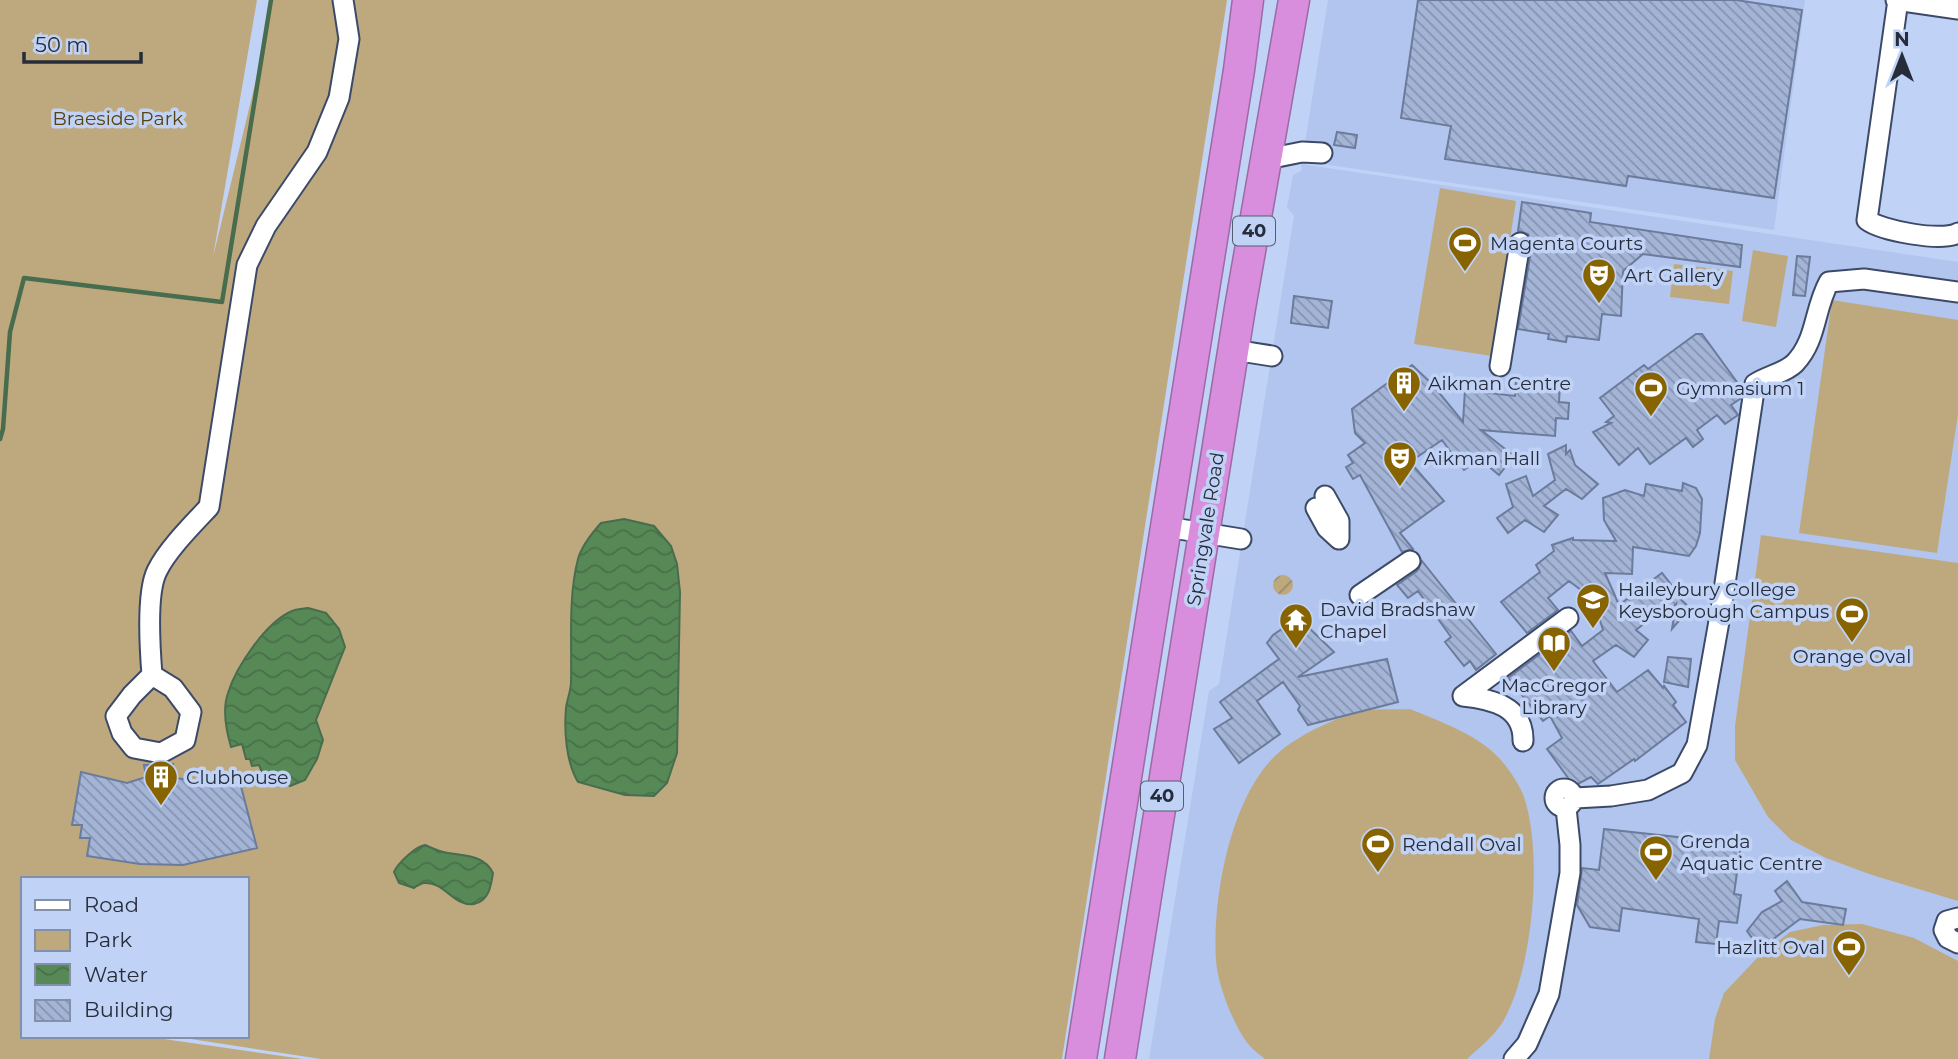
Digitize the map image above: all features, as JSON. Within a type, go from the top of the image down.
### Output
[{"type":"highway","name":"Springvale Road","points":[[1081,1059],[1240,70],[1248,0]]},
{"type":"highway","name":"Springvale Road","points":[[1120,1059],[1234,350],[1294,0]]},
{"type":"street","points":[[152,675],[149,612],[156,572],[188,529],[209,507],[247,265],[266,226],[317,152],[339,99],[349,39],[343,0]]},
{"type":"street","points":[[1958,9],[1897,0],[1867,220],[1878,227],[1947,237],[1958,233]]},
{"type":"street","points":[[1267,159],[1302,152],[1322,153]]},
{"type":"street","points":[[1500,366],[1520,243]]},
{"type":"street","points":[[1514,1059],[1527,1044],[1549,994],[1570,873],[1570,803],[1648,790],[1682,774],[1697,745],[1721,610],[1755,384],[1794,365],[1814,332],[1819,299],[1829,282],[1864,279],[1958,292]]},
{"type":"street","points":[[1234,350],[1272,356]]},
{"type":"street","points":[[1320,502],[1339,521],[1339,539]]},
{"type":"street","points":[[1167,527],[1241,539]]},
{"type":"street","points":[[1360,595],[1410,561]]},
{"type":"street","points":[[1523,741],[1524,726],[1517,717],[1492,700],[1463,696],[1568,618]]},
{"type":"street","points":[[1958,918],[1947,921],[1944,930],[1948,938],[1958,943]]},
{"type":"shaded area","points":[[1328,0],[1805,0],[1774,230],[1302,161]]},
{"type":"shaded area","name":"Haileybury College Keysborough Campus","points":[[1301,164],[1958,262],[1958,1059],[1149,1059],[1209,691],[1219,684],[1294,216],[1287,207],[1293,175],[1302,170]]},
{"type":"green space","name":"Braeside Park","points":[[0,0],[257,0],[213,257],[257,76],[270,0],[1227,0],[1062,1059],[321,1059],[184,1038],[248,1038],[248,877],[21,877],[21,1038],[157,1038],[303,1059],[0,1059]]},
{"type":"green space","name":"Magenta Courts","points":[[1440,188],[1516,201],[1492,356],[1414,344]]},
{"type":"green space","points":[[1753,250],[1788,256],[1776,327],[1742,321]]},
{"type":"green space","points":[[1674,264],[1733,271],[1729,304],[1670,297]]},
{"type":"green space","points":[[1832,300],[1958,320],[1958,414],[1937,553],[1799,533]]},
{"type":"green space","name":"Orange Oval","points":[[1761,535],[1958,563],[1958,901],[1872,875],[1826,858],[1791,840],[1768,817],[1735,760],[1735,726]]},
{"type":"green space","points":[[1283,575],[1290,578],[1293,585],[1290,592],[1283,595],[1276,592],[1273,585],[1276,578]]},
{"type":"green space","name":"Rendall Oval","points":[[1410,709],[1479,741],[1502,761],[1524,797],[1533,848],[1532,908],[1523,968],[1506,1016],[1489,1039],[1467,1059],[1265,1059],[1249,1045],[1232,1016],[1217,970],[1217,908],[1227,851],[1236,823],[1260,774],[1276,755],[1293,742],[1325,724],[1356,712]]},
{"type":"green space","name":"Hazlitt Oval","points":[[1862,924],[1914,938],[1958,961],[1958,1059],[1709,1059],[1715,1019],[1724,993],[1760,955],[1790,932],[1823,925]]},
{"type":"water","points":[[624,519],[654,526],[671,546],[677,564],[680,592],[677,753],[667,783],[654,796],[625,795],[578,782],[567,746],[565,717],[571,685],[572,604],[578,559],[585,544],[601,523]]},
{"type":"water","points":[[308,608],[326,613],[339,629],[345,647],[316,720],[323,740],[317,759],[305,780],[290,786],[278,775],[262,772],[259,765],[252,766],[250,759],[246,759],[242,744],[231,747],[225,706],[232,682],[262,635],[282,617],[294,610]]},
{"type":"water","points":[[425,845],[442,852],[474,857],[485,863],[493,873],[490,888],[483,900],[467,904],[431,883],[423,883],[414,888],[399,883],[394,872],[396,868],[412,852]]},
{"type":"building","points":[[1418,0],[1736,0],[1802,10],[1774,198],[1628,176],[1626,186],[1445,159],[1451,126],[1401,118]]},
{"type":"building","points":[[1337,132],[1357,135],[1355,148],[1334,145]]},
{"type":"building","points":[[1522,202],[1591,213],[1590,222],[1742,245],[1740,267],[1643,254],[1623,271],[1621,316],[1602,314],[1599,340],[1567,336],[1566,342],[1548,339],[1549,334],[1518,329],[1532,245],[1528,234],[1518,231]]},
{"type":"building","points":[[1797,256],[1810,257],[1805,296],[1793,295]]},
{"type":"building","points":[[1294,296],[1332,301],[1328,328],[1291,323]]},
{"type":"building","points":[[1696,334],[1702,334],[1742,389],[1740,399],[1731,405],[1738,415],[1725,424],[1717,415],[1697,430],[1703,439],[1693,447],[1686,438],[1650,464],[1638,448],[1619,465],[1593,432],[1611,423],[1606,422],[1614,416],[1600,398],[1644,365],[1648,369]]},
{"type":"building","points":[[1412,365],[1432,384],[1463,422],[1465,390],[1515,396],[1516,381],[1560,384],[1559,402],[1569,403],[1568,419],[1556,418],[1555,436],[1481,430],[1514,456],[1499,475],[1480,459],[1464,470],[1442,440],[1410,462],[1444,501],[1400,533],[1413,549],[1402,552],[1360,475],[1353,479],[1346,467],[1353,463],[1348,455],[1365,443],[1355,433],[1352,409]]},
{"type":"building","points":[[1566,445],[1566,454],[1570,450],[1575,465],[1598,484],[1582,499],[1566,489],[1544,506],[1558,515],[1544,532],[1525,520],[1508,533],[1497,518],[1513,507],[1506,484],[1526,476],[1533,496],[1555,480],[1548,454]]},
{"type":"building","points":[[1683,483],[1696,488],[1702,499],[1700,533],[1689,556],[1633,547],[1632,574],[1605,573],[1619,605],[1662,573],[1676,591],[1674,593],[1690,608],[1672,629],[1676,604],[1664,619],[1656,614],[1636,630],[1648,640],[1634,657],[1616,645],[1593,661],[1617,692],[1648,670],[1676,702],[1673,705],[1686,722],[1635,761],[1634,759],[1598,784],[1591,777],[1574,786],[1547,749],[1562,738],[1550,716],[1543,721],[1508,678],[1571,631],[1582,646],[1603,630],[1593,599],[1569,581],[1548,598],[1558,610],[1527,633],[1501,602],[1540,572],[1536,565],[1554,551],[1552,545],[1573,538],[1616,541],[1604,520],[1603,498],[1625,490],[1644,496],[1646,484],[1682,491]]},
{"type":"building","points":[[1422,561],[1496,654],[1476,670],[1470,661],[1464,666],[1445,642],[1451,637],[1418,591],[1408,598],[1397,585],[1417,571]]},
{"type":"building","points":[[1292,622],[1303,622],[1334,652],[1298,677],[1387,659],[1398,702],[1308,725],[1298,710],[1300,706],[1283,682],[1257,701],[1280,734],[1239,763],[1214,729],[1232,718],[1220,702],[1279,659],[1267,643],[1273,635]]},
{"type":"building","points":[[1668,657],[1691,659],[1688,687],[1664,682]]},
{"type":"building","name":"Clubhouse","points":[[173,764],[170,777],[208,783],[207,776],[237,771],[257,848],[183,865],[140,864],[87,856],[90,838],[80,838],[82,825],[72,825],[81,772],[127,783],[146,777],[144,765]]},
{"type":"building","name":"Grenda Aquatic Centre","points":[[1604,829],[1741,844],[1734,894],[1741,895],[1737,923],[1719,921],[1716,944],[1696,942],[1699,919],[1622,908],[1619,931],[1590,927],[1577,905],[1582,868],[1599,870]]},
{"type":"building","points":[[1787,881],[1802,902],[1846,909],[1843,925],[1800,919],[1760,949],[1747,931],[1762,912],[1782,901],[1775,891]]},
{"type":"waterway","points":[[0,439],[10,332],[24,278],[222,302],[271,0]]},
{"type":"place","name":"Magenta Courts","points":[[1465,273]]},
{"type":"place","name":"Art Gallery","points":[[1599,305]]},
{"type":"place","name":"Aikman Centre","points":[[1404,413]]},
{"type":"place","name":"Gymnasium 1","points":[[1651,418]]},
{"type":"place","name":"Aikman Hall","points":[[1400,488]]},
{"type":"place","name":"Haileybury College Keysborough Campus","points":[[1593,630]]},
{"type":"place","name":"Orange Oval","points":[[1852,644]]},
{"type":"place","name":"David Bradshaw Chapel","points":[[1296,650]]},
{"type":"place","name":"MacGregor Library","points":[[1554,673]]},
{"type":"place","name":"Clubhouse","points":[[161,807]]},
{"type":"place","name":"Rendall Oval","points":[[1378,874]]},
{"type":"place","name":"Grenda Aquatic Centre","points":[[1656,882]]},
{"type":"place","name":"Hazlitt Oval","points":[[1849,977]]}]
